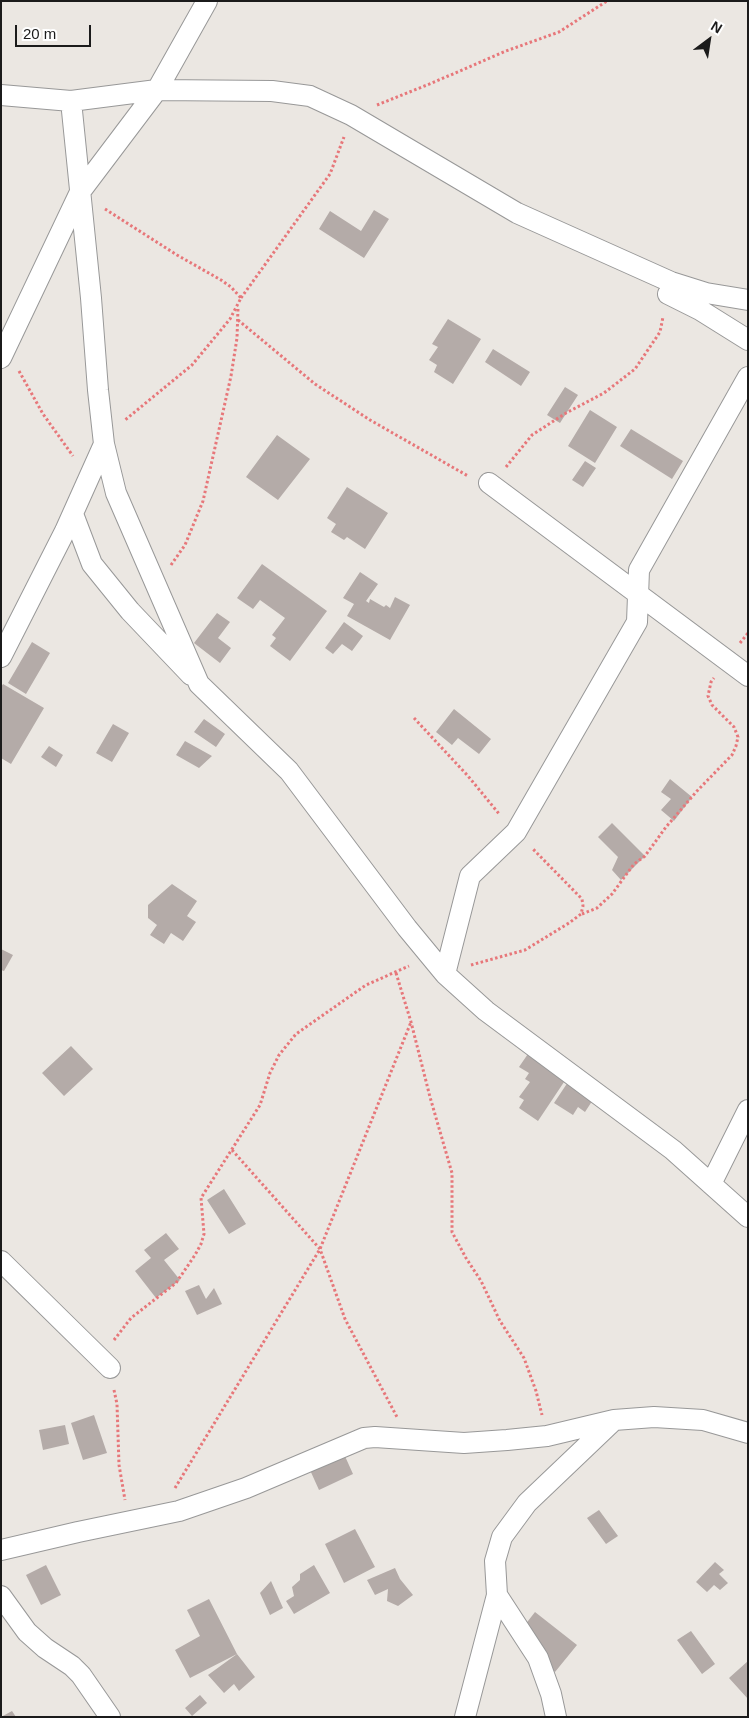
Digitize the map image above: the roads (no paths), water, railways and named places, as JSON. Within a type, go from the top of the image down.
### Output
[{"type":"street","points":[[4,353],[80,192],[158,90],[207,1]]},
{"type":"street","points":[[1,95],[71,101],[158,90],[282,93],[310,96],[351,115],[517,213],[671,282],[706,293],[748,300]]},
{"type":"street","points":[[71,101],[104,444],[116,493],[199,684]]},
{"type":"street","points":[[668,294],[700,310],[748,340]]},
{"type":"street","points":[[445,974],[470,876],[516,832],[637,622],[639,570],[748,377]]},
{"type":"street","points":[[1,657],[73,514],[104,444]]},
{"type":"street","points":[[489,483],[748,676]]},
{"type":"street","points":[[73,514],[92,564],[130,611],[199,684],[289,771],[445,974],[486,1010],[673,1150],[748,1217]]},
{"type":"street","points":[[711,1184],[748,1110]]},
{"type":"street","points":[[1,1261],[110,1368]]},
{"type":"street","points":[[1,1550],[180,1511],[246,1488],[364,1438],[375,1437],[464,1443],[547,1436],[614,1420],[654,1417],[703,1420],[748,1433]]},
{"type":"street","points":[[465,1717],[497,1595],[495,1561],[502,1538],[527,1503],[614,1420]]},
{"type":"street","points":[[497,1595],[538,1658],[551,1694],[556,1717]]},
{"type":"street","points":[[1,1596],[27,1632],[81,1675],[110,1717]]}]
